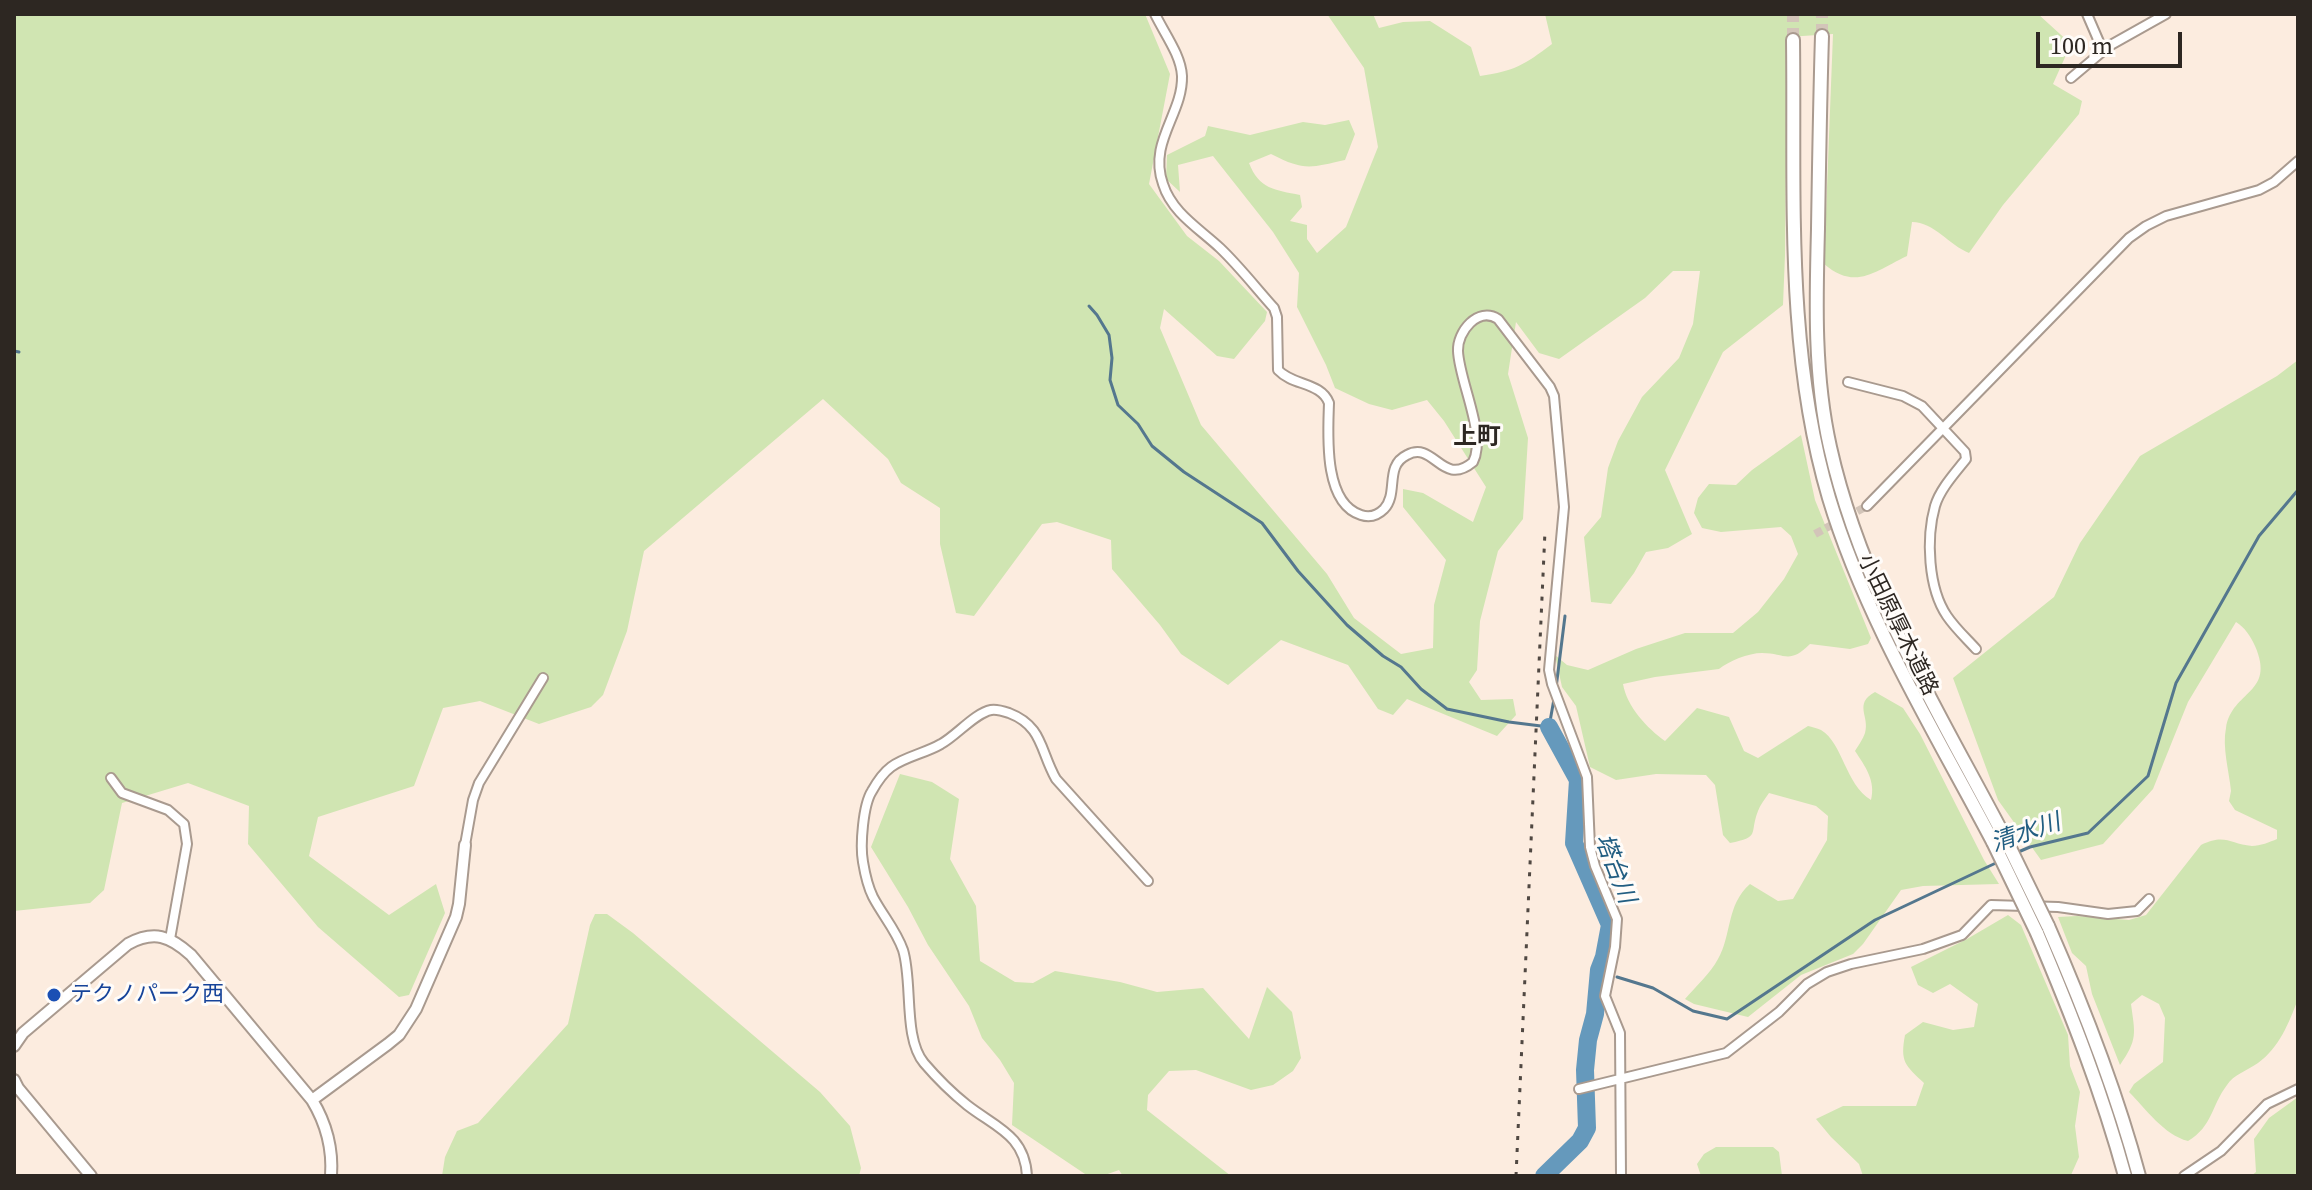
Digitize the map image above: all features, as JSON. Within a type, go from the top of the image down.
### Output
[{"type":"highway","name":"小田原厚木道路","points":[[1822,36],[1817,320],[1823,405],[1842,496],[1883,601],[2098,1045],[2139,1176]]},
{"type":"highway","name":"小田原厚木道路","points":[[1793,40],[1797,281],[1804,367],[1816,448],[1829,499],[1848,554],[1897,661],[1999,840]]},
{"type":"highway","name":"小田原厚木道路","points":[[2042,930],[2112,1128],[2125,1176]]},
{"type":"street","points":[[1155,14],[1179,63],[1182,78],[1181,90],[1160,149],[1159,166],[1164,189],[1184,216],[1220,248],[1274,308],[1277,317],[1278,370],[1290,380],[1321,390],[1326,395],[1329,403],[1330,471],[1348,507],[1364,516],[1374,516],[1382,511],[1390,497],[1394,468],[1400,459],[1410,453],[1423,453],[1449,471],[1459,470],[1473,462],[1477,447],[1458,350],[1466,328],[1477,318],[1487,314],[1498,319],[1553,391],[1564,507],[1549,670],[1587,777],[1590,847],[1617,919],[1605,996],[1620,1033],[1621,1176]]},
{"type":"street","points":[[2087,14],[2103,51]]},
{"type":"street","points":[[2071,78],[2103,51],[2166,14]]},
{"type":"street","points":[[1867,506],[2129,238],[2166,216],[2259,190],[2274,182],[2298,161]]},
{"type":"street","points":[[1848,382],[1903,396],[1922,406],[1965,452],[1966,459],[1936,504],[1929,560],[1936,590],[1947,616],[1976,649]]},
{"type":"street","points":[[312,1100],[388,1044],[408,1023],[456,917],[465,845],[479,783],[543,678]]},
{"type":"street","points":[[1027,1176],[1021,1151],[1009,1134],[967,1105],[924,1063],[915,1046],[903,951],[893,925],[873,898],[862,858],[866,806],[870,794],[894,764],[943,743],[982,714],[992,709],[1001,710],[1034,730],[1056,779],[1148,881]]},
{"type":"street","points":[[111,778],[122,793],[168,810],[184,824],[187,844],[170,939]]},
{"type":"street","points":[[1579,1089],[1726,1053],[1779,1012],[1807,984],[1827,972],[1947,942],[1962,935],[1991,905],[2058,907],[2108,914],[2137,911],[2149,899]]},
{"type":"street","points":[[14,1046],[23,1033],[128,944],[148,936],[170,939],[191,955],[312,1100],[327,1132],[331,1149],[331,1176]]},
{"type":"street","points":[[14,1080],[91,1176]]},
{"type":"street","points":[[2184,1176],[2221,1151],[2267,1104],[2298,1089]]},
{"type":"green space","points":[[14,14],[1145,14],[1170,74],[1149,184],[1187,236],[1219,261],[1267,312],[1265,321],[1234,359],[1217,356],[1164,309],[1160,328],[1201,425],[1327,574],[1354,618],[1401,654],[1433,648],[1434,605],[1446,560],[1403,507],[1403,489],[1423,493],[1473,522],[1486,487],[1427,400],[1392,410],[1369,404],[1335,388],[1297,307],[1299,273],[1273,232],[1213,156],[1178,165],[1180,192],[1166,179],[1167,155],[1205,136],[1208,126],[1250,135],[1303,122],[1325,125],[1349,120],[1355,134],[1345,160],[1307,166],[1271,154],[1249,163],[1263,183],[1276,190],[1300,195],[1302,207],[1290,221],[1307,225],[1307,239],[1317,253],[1346,227],[1378,147],[1364,68],[1327,14],[1373,14],[1379,28],[1403,22],[1430,21],[1471,47],[1480,76],[1519,66],[1552,44],[1545,14],[2038,14],[2071,44],[2053,84],[2082,101],[2079,114],[2003,205],[1969,253],[1927,226],[1912,222],[1907,256],[1866,276],[1846,276],[1824,264],[1833,34],[1787,37],[1783,305],[1723,352],[1665,470],[1692,534],[1668,548],[1646,552],[1611,604],[1591,602],[1584,537],[1601,517],[1608,468],[1618,441],[1642,397],[1679,358],[1693,324],[1700,271],[1673,271],[1645,298],[1559,359],[1539,353],[1516,322],[1508,374],[1528,438],[1523,519],[1498,551],[1480,621],[1477,670],[1469,682],[1481,700],[1513,699],[1516,715],[1497,736],[1407,699],[1393,715],[1378,709],[1348,665],[1281,640],[1228,685],[1181,654],[1112,569],[1111,540],[1057,522],[1042,524],[974,616],[956,613],[940,544],[940,508],[901,483],[888,459],[823,399],[644,551],[627,631],[603,695],[591,707],[539,724],[480,701],[443,708],[414,786],[318,817],[309,856],[389,915],[436,884],[445,913],[409,995],[399,997],[318,927],[248,844],[249,806],[188,783],[122,803],[104,890],[90,903],[14,911]]},
{"type":"green space","points":[[2298,360],[2298,999],[2287,1026],[2272,1050],[2230,1081],[2207,1122],[2188,1141],[2163,1127],[2129,1092],[2134,1084],[2163,1062],[2165,1018],[2159,1004],[2142,995],[2131,1004],[2134,1036],[2120,1065],[2092,994],[2086,966],[2072,953],[2058,917],[2129,920],[2146,915],[2201,845],[2222,840],[2255,846],[2277,839],[2277,830],[2235,810],[2229,801],[2231,791],[2225,751],[2226,728],[2236,706],[2257,683],[2260,674],[2260,662],[2253,642],[2236,622],[2188,702],[2153,789],[2103,844],[2041,860],[1998,800],[1953,678],[2054,597],[2080,543],[2140,456],[2277,376]]},
{"type":"green space","points":[[1801,435],[1815,500],[1871,638],[1868,644],[1850,649],[1810,644],[1792,656],[1757,653],[1719,669],[1623,684],[1625,693],[1633,709],[1665,741],[1697,708],[1729,717],[1744,751],[1758,758],[1808,726],[1819,729],[1834,744],[1855,784],[1871,800],[1871,780],[1855,751],[1865,733],[1863,706],[1875,692],[1903,708],[1920,734],[1999,884],[1923,886],[1901,890],[1853,954],[1801,975],[1748,1017],[1685,999],[1718,959],[1737,901],[1750,884],[1778,901],[1793,899],[1827,840],[1828,816],[1816,806],[1769,793],[1759,809],[1750,836],[1730,843],[1723,835],[1715,785],[1706,775],[1656,774],[1616,780],[1590,767],[1576,706],[1562,687],[1555,655],[1567,665],[1588,670],[1636,649],[1685,633],[1733,633],[1758,612],[1784,579],[1798,554],[1791,536],[1781,527],[1721,532],[1702,528],[1694,513],[1698,498],[1709,484],[1736,485]]},
{"type":"green space","points":[[900,774],[932,782],[959,799],[950,859],[976,906],[980,961],[1015,982],[1033,983],[1055,971],[1157,992],[1203,988],[1249,1039],[1267,987],[1292,1012],[1301,1058],[1293,1071],[1273,1085],[1251,1090],[1196,1070],[1169,1071],[1148,1095],[1147,1110],[1231,1176],[1123,1176],[1119,1170],[1102,1176],[1088,1176],[1012,1125],[1014,1083],[982,1038],[969,1006],[928,945],[871,847]]},
{"type":"green space","points":[[595,914],[607,914],[633,933],[820,1092],[850,1126],[861,1168],[859,1176],[442,1176],[445,1157],[457,1131],[478,1123],[568,1024]]},
{"type":"green space","points":[[2008,915],[2021,925],[2068,1035],[2070,1066],[2080,1092],[2075,1126],[2079,1157],[2071,1175],[1863,1176],[1859,1164],[1816,1119],[1843,1106],[1916,1106],[1924,1083],[1912,1072],[1904,1057],[1905,1035],[1923,1022],[1953,1030],[1974,1027],[1978,1004],[1950,984],[1933,993],[1918,985],[1911,967]]},
{"type":"green space","points":[[2298,1097],[2298,1176],[2251,1176],[2256,1172],[2254,1139],[2269,1118]]},
{"type":"green space","points":[[1716,1147],[1773,1147],[1779,1152],[1782,1176],[1701,1176],[1697,1164],[1704,1154]]},
{"type":"waterway","points":[[1089,306],[1109,335],[1112,358],[1110,380],[1118,405],[1138,424],[1152,446],[1184,472],[1262,523],[1298,571],[1347,625],[1401,667],[1421,689],[1447,709],[1549,727],[1554,699]]},
{"type":"waterway","points":[[14,351],[19,352]]},
{"type":"waterway","name":"清水川","points":[[2016,853],[2088,833],[2148,776],[2176,683],[2259,536],[2298,490]]},
{"type":"waterway","name":"塔台川","points":[[1556,688],[1565,616]]},
{"type":"waterway","name":"塔台川","points":[[1544,1176],[1580,1141],[1587,1128],[1585,1070],[1588,1040],[1610,925],[1574,843],[1578,780],[1549,727]]},
{"type":"waterway","name":"清水川","points":[[1617,977],[1653,988],[1693,1011],[1727,1019],[1875,920],[1998,862]]},
{"type":"waterway","name":"清水川","points":[[1599,970],[1604,972]]},
{"type":"tunnel","points":[[1793,14],[1793,40]]},
{"type":"tunnel","points":[[1822,14],[1822,36]]},
{"type":"tunnel","points":[[1815,534],[1867,506]]},
{"type":"railway","points":[[1516,1176],[1545,531]]},
{"type":"place","name":"テクノパーク西","points":[[54,995]]},
{"type":"district","name":"上町","points":[[1477,438]]}]
